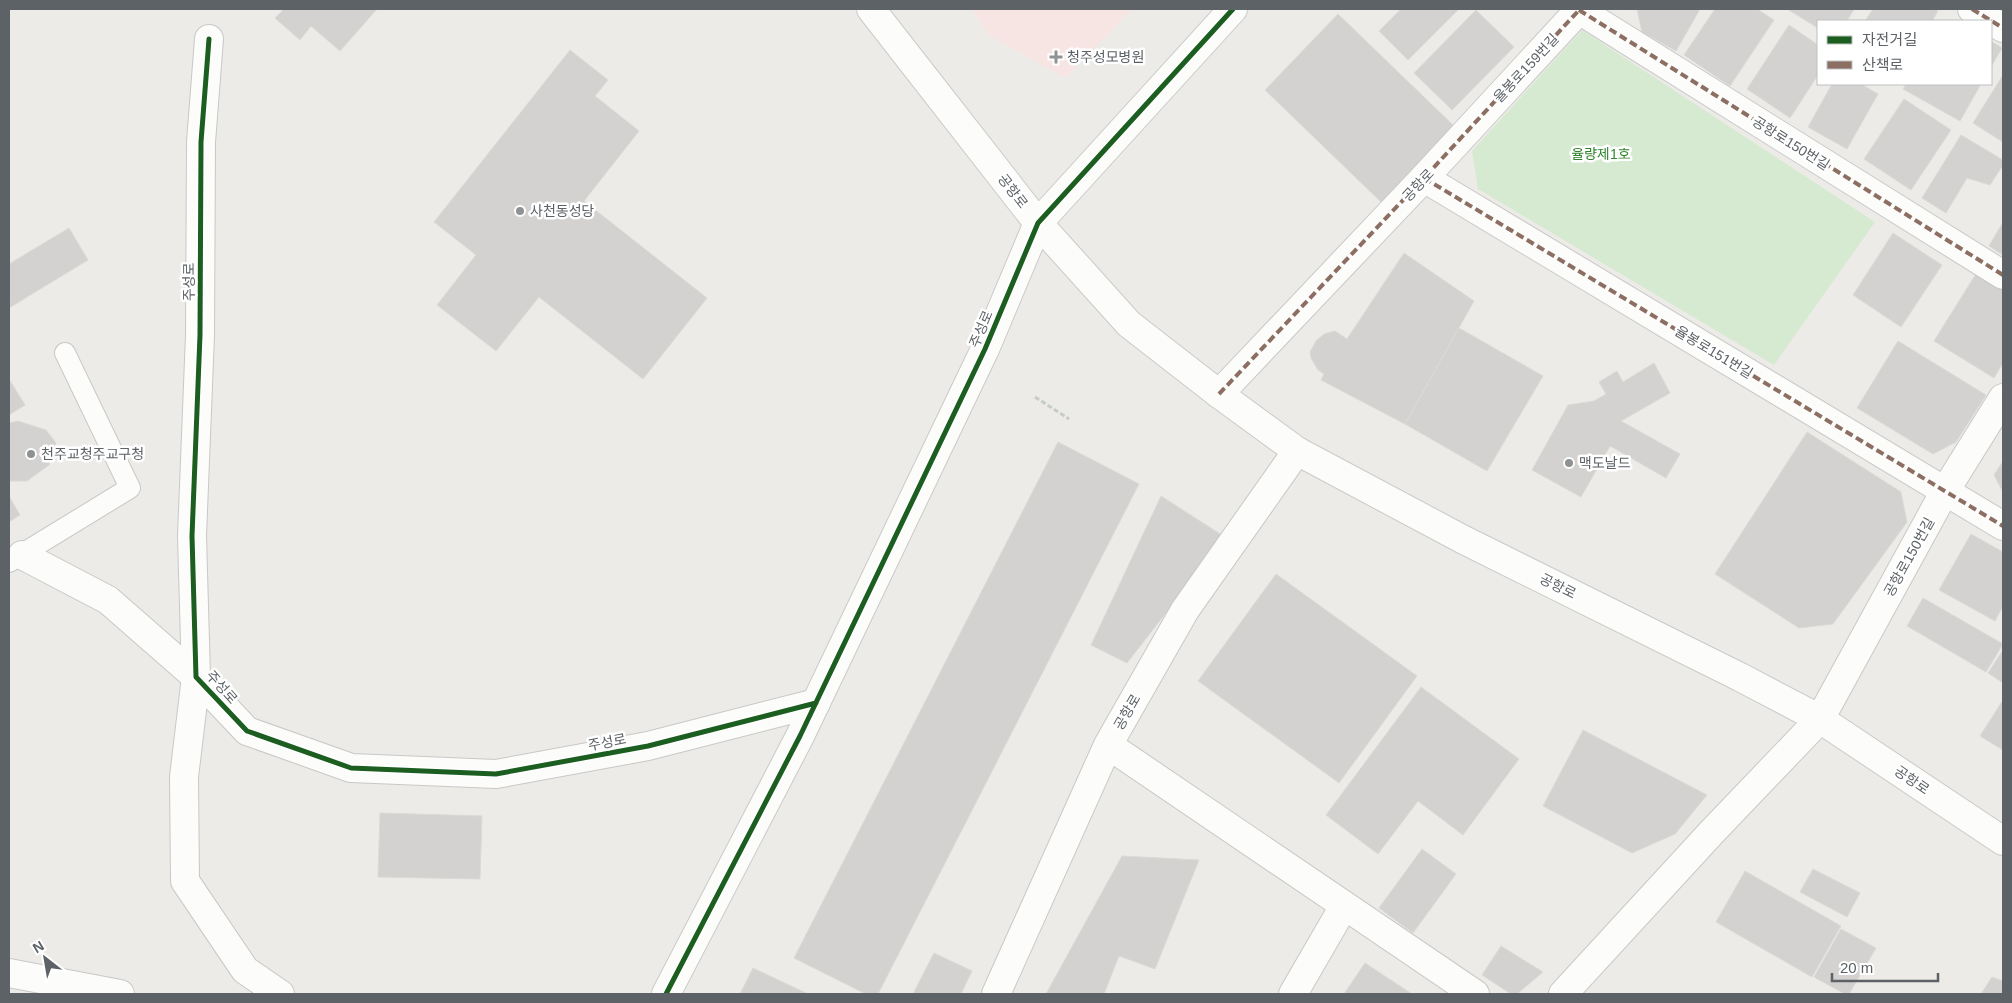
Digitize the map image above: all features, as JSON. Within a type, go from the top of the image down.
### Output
[{"type":"street","name":"공항로","points":[[871,9],[1038,223],[1129,324],[1219,394],[1297,451],[1462,539],[1740,677],[1820,719],[2003,841]]},
{"type":"street","name":"주성로","points":[[666,994],[816,703],[984,349],[1038,223],[1232,9]]},
{"type":"street","name":"율봉로159번길","points":[[1472,127],[1579,9]]},
{"type":"street","name":"공항로150번길","points":[[1579,9],[2003,275]]},
{"type":"street","points":[[1972,9],[1990,20]]},
{"type":"street","points":[[1992,21],[2003,28]]},
{"type":"street","name":"주성로","points":[[209,39],[200,142],[200,335],[192,536],[196,677],[184,777],[185,881],[245,970],[280,994]]},
{"type":"street","name":"공항로","points":[[1219,394],[1472,127]]},
{"type":"street","name":"율봉로151번길","points":[[1424,178],[2003,526]]},
{"type":"street","name":"공항로150번길","points":[[1820,719],[1945,492],[2003,398]]},
{"type":"street","name":"공항로","points":[[996,994],[1108,745],[1185,610],[1297,451]]},
{"type":"street","name":"주성로","points":[[15,559],[108,600],[196,677],[247,731],[351,768],[496,774],[648,746],[816,703]]},
{"type":"street","points":[[1563,994],[1711,833],[1820,719]]},
{"type":"street","points":[[1108,745],[1475,994]]},
{"type":"street","points":[[1293,994],[1344,906]]},
{"type":"street","points":[[9,973],[120,994]]},
{"type":"lane","points":[[15,559],[130,488],[66,353]]},
{"type":"path","points":[[1034,397],[1069,419]]},
{"type":"shaded area","name":"청주성모병원","points":[[972,9],[1133,9],[1065,78],[988,35]]},
{"type":"green space","name":"율량제1호","points":[[1582,30],[1875,222],[1774,365],[1478,189],[1472,151]]},
{"type":"building","points":[[284,9],[377,9],[340,51],[311,26],[300,40],[275,18]]},
{"type":"building","points":[[1401,9],[1459,9],[1408,60],[1379,31]]},
{"type":"building","points":[[1637,9],[1700,9],[1676,51],[1642,32]]},
{"type":"building","points":[[1715,9],[1757,9],[1774,20],[1730,86],[1684,55]]},
{"type":"building","points":[[1787,9],[1854,9],[1848,20],[1817,20],[1817,27]]},
{"type":"building","points":[[1873,9],[1934,9],[1938,11],[1933,20],[1866,20]]},
{"type":"building","points":[[1476,10],[1514,47],[1452,110],[1414,73]]},
{"type":"building","points":[[1338,14],[1455,127],[1382,203],[1265,90]]},
{"type":"building","points":[[1789,25],[1817,44],[1817,77],[1790,118],[1747,89]]},
{"type":"building","points":[[1992,42],[2002,48],[1992,65]]},
{"type":"building","name":"사천동성당","points":[[570,50],[608,80],[595,96],[639,131],[584,201],[707,298],[643,379],[539,297],[496,351],[437,305],[476,255],[434,222]]},
{"type":"building","points":[[2003,75],[2003,142],[1973,123]]},
{"type":"building","points":[[1831,85],[1863,85],[1878,94],[1847,149],[1808,127]]},
{"type":"building","points":[[1905,85],[1980,85],[1960,121],[1903,89]]},
{"type":"building","points":[[1904,99],[1951,130],[1911,190],[1864,159]]},
{"type":"building","points":[[1961,135],[2003,160],[2003,165],[1990,185],[1967,178],[1946,213],[1922,198]]},
{"type":"building","points":[[2003,222],[2003,255],[1989,246]]},
{"type":"building","points":[[69,228],[88,260],[9,308],[9,264]]},
{"type":"building","points":[[1893,233],[1942,265],[1901,327],[1853,295]]},
{"type":"building","points":[[1404,253],[1474,301],[1405,424],[1321,380],[1324,374],[1318,370],[1311,358],[1310,352],[1316,341],[1324,334],[1335,331],[1347,339]]},
{"type":"building","points":[[1979,269],[2003,284],[2003,363],[1994,378],[1934,341]]},
{"type":"building","points":[[1459,328],[1543,376],[1487,471],[1405,424]]},
{"type":"building","points":[[1898,341],[1986,395],[1956,442],[1933,454],[1857,408]]},
{"type":"building","points":[[1654,363],[1670,393],[1621,421],[1680,454],[1666,478],[1610,446],[1581,497],[1532,470],[1568,405],[1594,401],[1606,394],[1599,382],[1617,371],[1623,382]]},
{"type":"building","points":[[9,379],[25,405],[9,415]]},
{"type":"building","name":"천주교청주교구청","points":[[18,421],[46,430],[56,443],[49,465],[27,481],[9,481],[9,423]]},
{"type":"building","points":[[1807,432],[1901,492],[1907,522],[1833,624],[1799,628],[1715,574]]},
{"type":"building","points":[[1058,442],[1139,484],[878,994],[866,994],[794,958]]},
{"type":"building","points":[[2003,461],[2003,492],[1994,475]]},
{"type":"building","points":[[9,496],[20,515],[9,522]]},
{"type":"building","points":[[1161,496],[1225,537],[1127,663],[1091,645]]},
{"type":"building","points":[[1971,534],[2003,552],[2003,606],[1995,621],[1939,590]]},
{"type":"building","points":[[1276,574],[1417,676],[1339,783],[1198,681]]},
{"type":"building","points":[[1923,598],[2003,644],[1986,672],[1907,626]]},
{"type":"building","points":[[2003,650],[2003,683],[1988,673]]},
{"type":"building","points":[[1421,687],[1519,759],[1463,835],[1418,801],[1378,854],[1326,815]]},
{"type":"building","points":[[2003,700],[2003,750],[1980,736]]},
{"type":"building","points":[[1583,730],[1707,795],[1675,834],[1632,853],[1543,806]]},
{"type":"building","points":[[380,813],[482,816],[480,879],[378,877]]},
{"type":"building","points":[[1422,849],[1456,874],[1413,933],[1379,908]]},
{"type":"building","points":[[1122,856],[1199,860],[1155,969],[1119,956],[1104,994],[1046,994]]},
{"type":"building","points":[[1813,869],[1860,893],[1847,917],[1800,892]]},
{"type":"building","points":[[1745,871],[1841,926],[1812,977],[1716,922]]},
{"type":"building","points":[[1841,929],[1876,948],[1849,994],[1845,994],[1814,977]]},
{"type":"building","points":[[1501,946],[1543,972],[1517,994],[1511,994],[1482,975]]},
{"type":"building","points":[[934,953],[972,971],[961,994],[913,994]]},
{"type":"building","points":[[1365,963],[1412,994],[1344,994]]},
{"type":"building","points":[[753,968],[808,994],[740,994]]},
{"type":"building","points":[[1992,977],[2003,981],[2003,994],[1981,994]]},
{"type":"marked path","points":[[1219,394],[1424,178],[1580,9]]},
{"type":"marked path","points":[[1972,9],[1990,20]]},
{"type":"marked path","points":[[1579,10],[2003,275]]},
{"type":"marked path","points":[[1992,21],[2003,28]]},
{"type":"marked path","points":[[1424,178],[2003,526]]},
{"type":"cycle path","points":[[666,994],[800,736],[985,349],[1038,223],[1233,9]]},
{"type":"cycle path","points":[[209,39],[201,142],[200,335],[192,536],[196,677],[247,731],[351,768],[496,774],[648,746],[816,703]]},
{"type":"place","name":"청주성모병원","points":[[1056,57]]},
{"type":"place","name":"사천동성당","points":[[520,211]]},
{"type":"place","name":"천주교청주교구청","points":[[31,454]]},
{"type":"place","name":"맥도날드","points":[[1569,463]]}]
